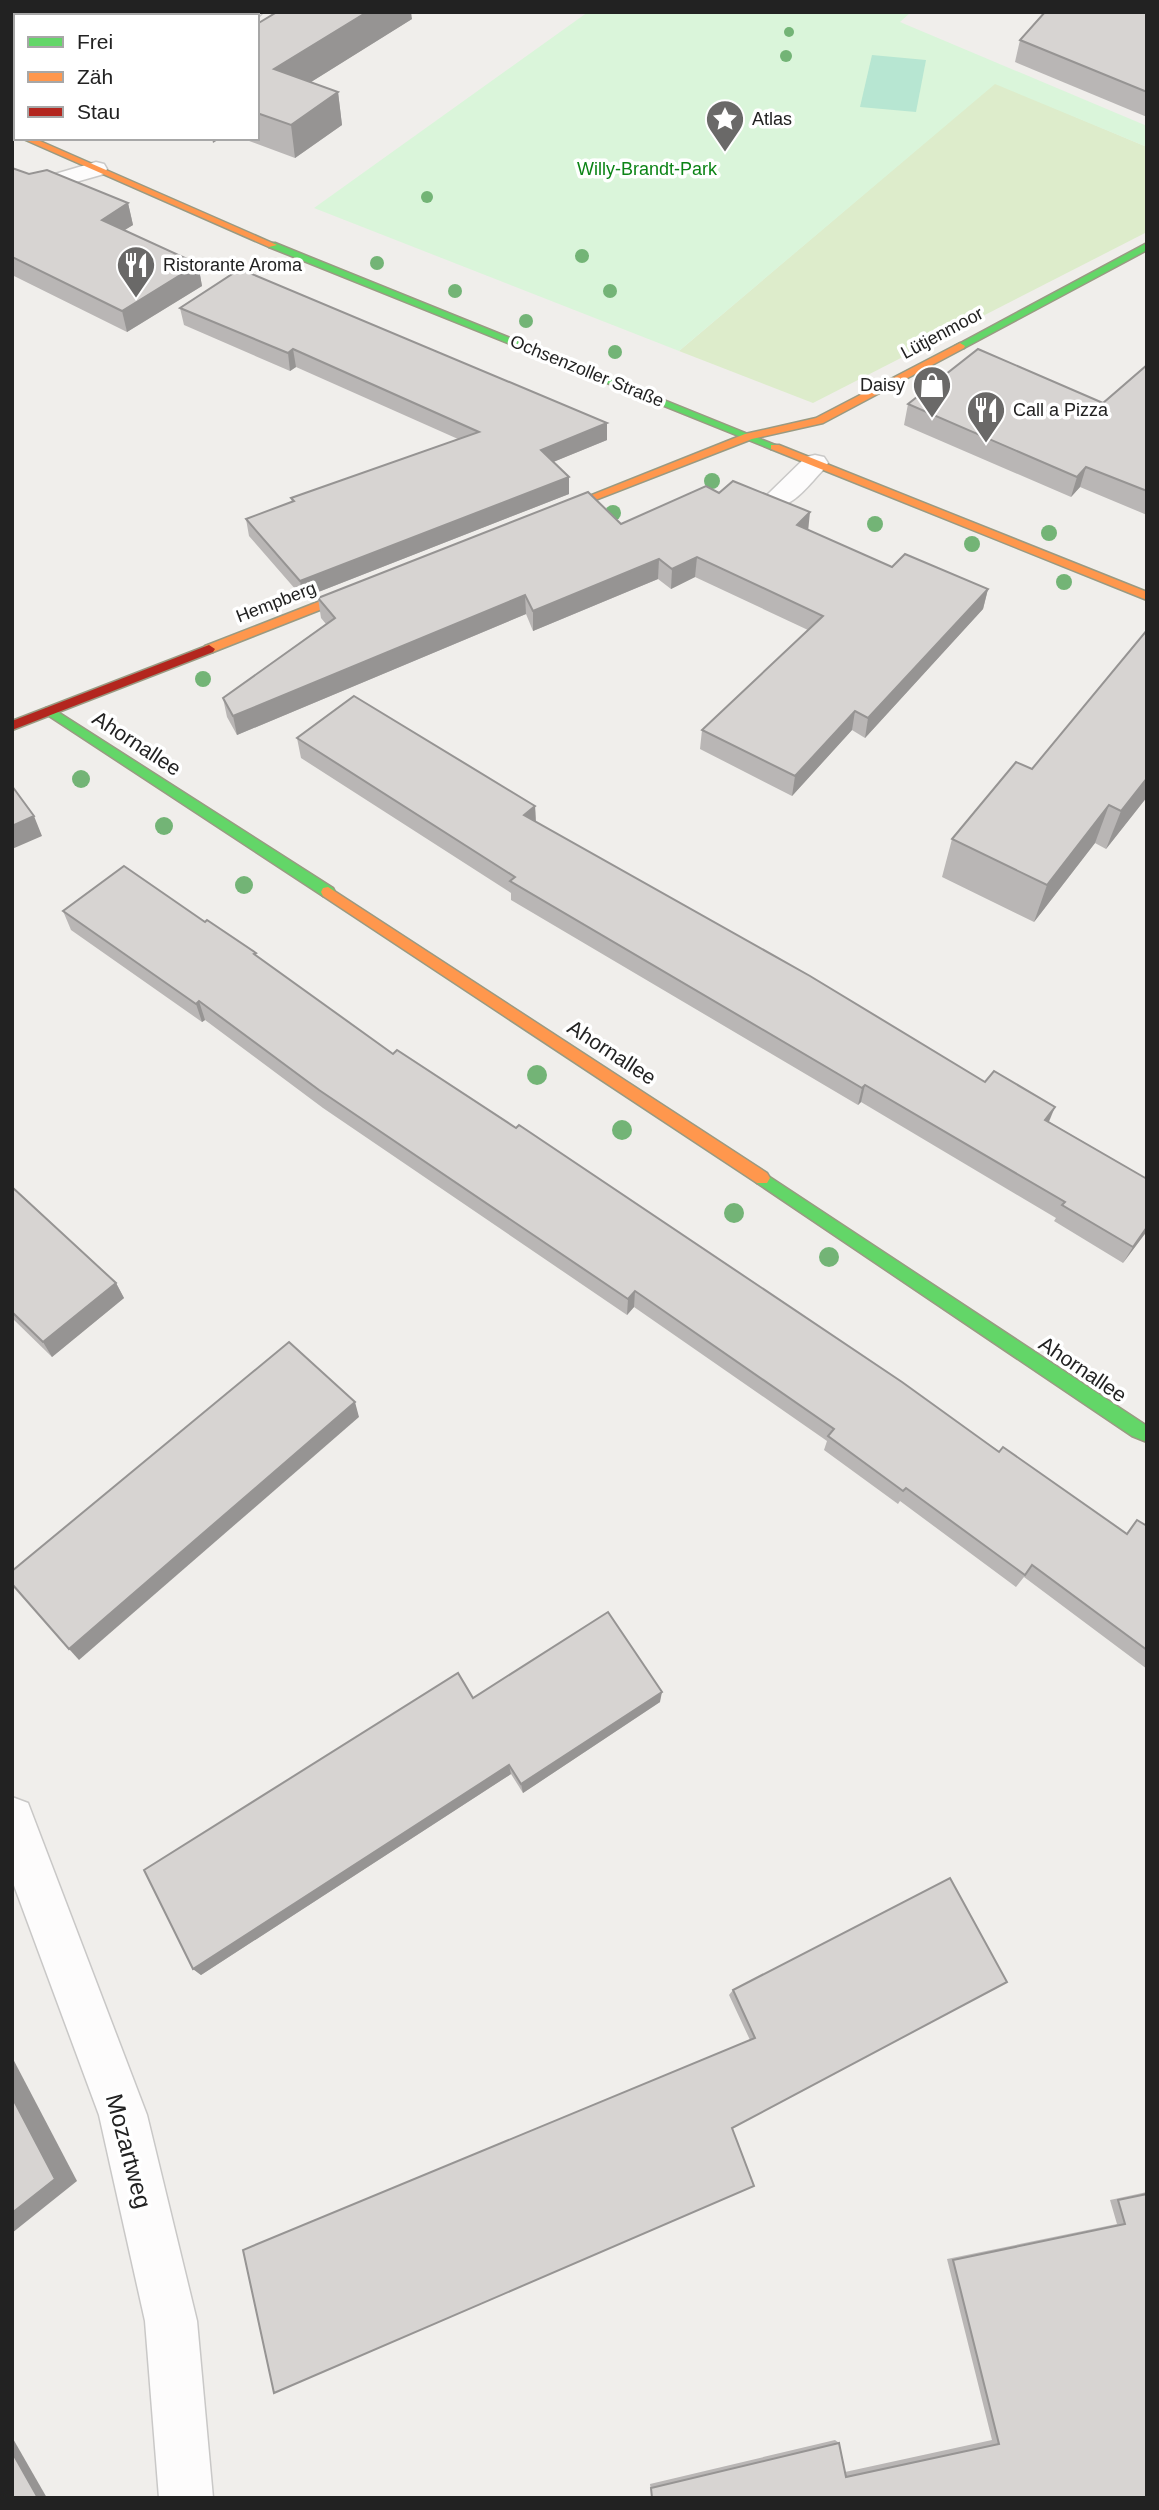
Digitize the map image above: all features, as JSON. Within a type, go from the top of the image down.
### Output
[{"type":"street","name":"Ochsenzoller Straße","points":[[30,140],[282,249],[1147,596]]},
{"type":"street","name":"Lütjenmoor","points":[[749,436],[819,421],[1147,246]]},
{"type":"street","points":[[529,523],[749,436]]},
{"type":"street","name":"Hempberg","points":[[12,726],[387,579]]},
{"type":"street","name":"Ahornallee","points":[[50,711],[616,1080],[1138,1431],[1147,1434]]},
{"type":"lane","points":[[15,177],[36,186],[96,169]]},
{"type":"lane","points":[[777,500],[815,463]]},
{"type":"lane","name":"Mozartweg","points":[[12,1819],[123,2115],[171,2321],[186,2498]]},
{"type":"green space","name":"Willy-Brandt-Park","points":[[588,12],[911,12],[900,22],[1147,126],[1147,147],[995,84],[679,351],[314,208]]},
{"type":"green space","points":[[872,55],[926,60],[916,112],[860,107]]},
{"type":"green space","points":[[995,83],[1147,147],[1147,232],[813,403],[679,351]]},
{"type":"building","points":[[12,12],[53,12],[14,14],[14,28]]},
{"type":"building","points":[[277,12],[367,12],[274,69],[338,92],[291,125],[259,114],[259,23]]},
{"type":"building","points":[[1045,12],[1147,12],[1147,92],[1020,40]]},
{"type":"building","points":[[12,168],[29,174],[47,170],[128,203],[102,220],[198,264],[122,311],[12,257]]},
{"type":"building","points":[[240,269],[607,423],[541,450],[569,477],[300,581],[246,519],[294,501],[291,498],[479,432],[293,349],[288,353],[180,308]]},
{"type":"building","points":[[978,349],[1103,403],[1147,365],[1147,491],[1086,467],[1077,477],[908,404]]},
{"type":"building","points":[[733,481],[810,512],[797,525],[892,567],[905,554],[988,589],[868,718],[855,711],[795,776],[702,730],[823,616],[697,557],[672,569],[659,559],[533,611],[525,595],[233,716],[223,698],[335,618],[318,598],[588,492],[621,524],[706,486],[719,493]]},
{"type":"building","points":[[1147,630],[1147,778],[1121,811],[1109,805],[1047,885],[952,839],[1016,762],[1032,769]]},
{"type":"building","points":[[354,696],[535,806],[524,815],[810,976],[985,1082],[994,1071],[1055,1107],[1045,1120],[1147,1179],[1147,1227],[1133,1247],[1062,1205],[1065,1202],[865,1085],[862,1088],[510,881],[515,877],[297,738]]},
{"type":"building","points":[[12,786],[34,816],[12,826]]},
{"type":"building","points":[[124,866],[205,922],[207,920],[256,953],[254,954],[393,1054],[397,1050],[516,1128],[519,1125],[902,1382],[999,1452],[1003,1447],[1127,1534],[1137,1520],[1147,1526],[1147,1650],[1032,1565],[1025,1575],[906,1488],[903,1491],[828,1436],[834,1429],[635,1291],[628,1299],[319,1090],[199,1001],[196,1004],[63,911]]},
{"type":"building","points":[[12,1187],[116,1283],[43,1342],[12,1312]]},
{"type":"building","points":[[289,1342],[355,1402],[69,1649],[12,1584],[12,1571]]},
{"type":"building","points":[[608,1612],[662,1692],[521,1784],[509,1765],[193,1969],[144,1870],[458,1673],[473,1698]]},
{"type":"building","points":[[950,1878],[1007,1982],[732,2128],[754,2186],[274,2393],[243,2250],[755,2038],[733,1990]]},
{"type":"building","points":[[12,2097],[55,2179],[12,2213]]},
{"type":"building","points":[[1147,2194],[1147,2498],[652,2498],[651,2488],[839,2443],[846,2477],[999,2444],[953,2260],[1125,2224],[1118,2200]]},
{"type":"building","points":[[12,2452],[38,2498],[12,2498]]},
{"type":"traffic: fast","points":[[272,245],[775,447]]},
{"type":"traffic: fast","points":[[960,346],[1147,246]]},
{"type":"traffic: fast","points":[[50,711],[328,892]]},
{"type":"traffic: fast","points":[[762,1178],[1138,1431],[1147,1434]]},
{"type":"traffic: slow","points":[[30,140],[272,245]]},
{"type":"traffic: slow","points":[[545,516],[749,436],[819,421],[960,346]]},
{"type":"traffic: slow","points":[[775,447],[1147,596]]},
{"type":"traffic: slow","points":[[209,649],[369,586]]},
{"type":"traffic: slow","points":[[328,892],[762,1178]]},
{"type":"traffic: jam","points":[[12,726],[209,649]]},
{"type":"place","name":"Atlas","points":[[725,153]]},
{"type":"place","name":"Ristorante Aroma","points":[[136,299]]},
{"type":"place","name":"Daisy","points":[[932,419]]},
{"type":"place","name":"Call a Pizza","points":[[986,444]]}]
